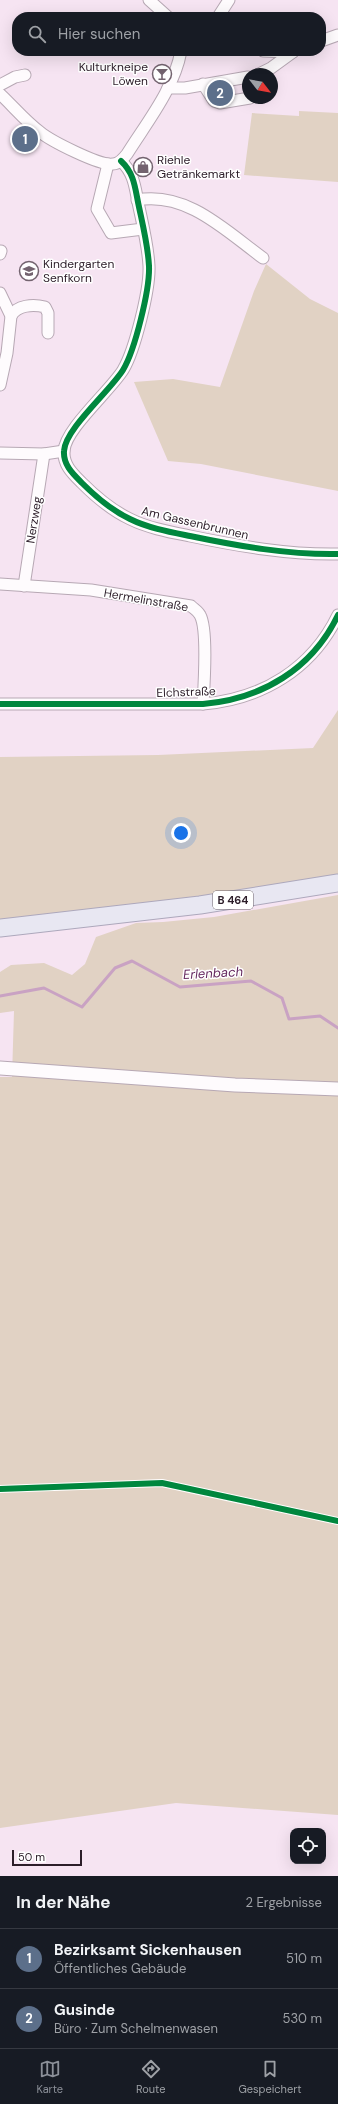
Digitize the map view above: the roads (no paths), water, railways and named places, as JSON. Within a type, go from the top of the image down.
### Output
[{"type":"main road","name":"B 464","points":[[0,928],[200,905],[338,883]]},
{"type":"street","points":[[149,0],[162,12]]},
{"type":"street","points":[[221,12],[229,0]]},
{"type":"street","points":[[326,39],[338,35]]},
{"type":"street","points":[[0,94],[31,124],[47,137],[108,164],[121,161],[168,88],[180,56]]},
{"type":"street","points":[[269,68],[288,56]]},
{"type":"street","points":[[0,84],[15,77],[25,75]]},
{"type":"street","points":[[168,88],[176,89],[242,80]]},
{"type":"street","points":[[203,84],[214,101],[220,103],[242,99]]},
{"type":"street","points":[[0,453],[44,454],[64,451],[69,436],[118,376],[130,355],[149,274],[143,229],[133,176],[121,161]]},
{"type":"street","points":[[108,164],[98,204],[98,212],[111,233],[143,229]]},
{"type":"street","points":[[137,200],[160,199],[190,206],[263,258]]},
{"type":"street","points":[[0,293],[11,316],[8,353],[0,385]]},
{"type":"street","points":[[11,316],[17,309],[22,307],[44,307],[48,313],[48,333]]},
{"type":"street","name":"Am Gassenbrunnen","points":[[64,451],[67,467],[80,482],[108,506],[131,520],[170,531],[245,546],[292,552],[338,554]]},
{"type":"street","name":"Nerzweg","points":[[24,586],[44,454]]},
{"type":"street","name":"Hermelinstraße","points":[[0,584],[91,590],[191,606],[200,615],[202,622],[205,659],[204,704]]},
{"type":"street","name":"Elchstraße","points":[[0,704],[204,704],[241,698],[263,690],[279,681],[307,659],[322,642],[337,620]]},
{"type":"street","points":[[0,1068],[230,1084],[338,1089]]},
{"type":"waterway","name":"Erlenbach","points":[[0,996],[44,988],[82,1007],[115,968],[132,961],[180,987],[251,981],[282,998],[289,1019],[320,1016],[338,1028]]},
{"type":"place","name":"Kulturkneipe Löwen","points":[[162,74]]},
{"type":"place","name":"Gusinde","points":[[220,93]]},
{"type":"place","name":"Bezirksamt Sickenhausen","points":[[25,139]]},
{"type":"place","name":"Riehle Getränkemarkt","points":[[143,167]]},
{"type":"place","name":"Kindergarten Senfkorn","points":[[29,271]]}]
